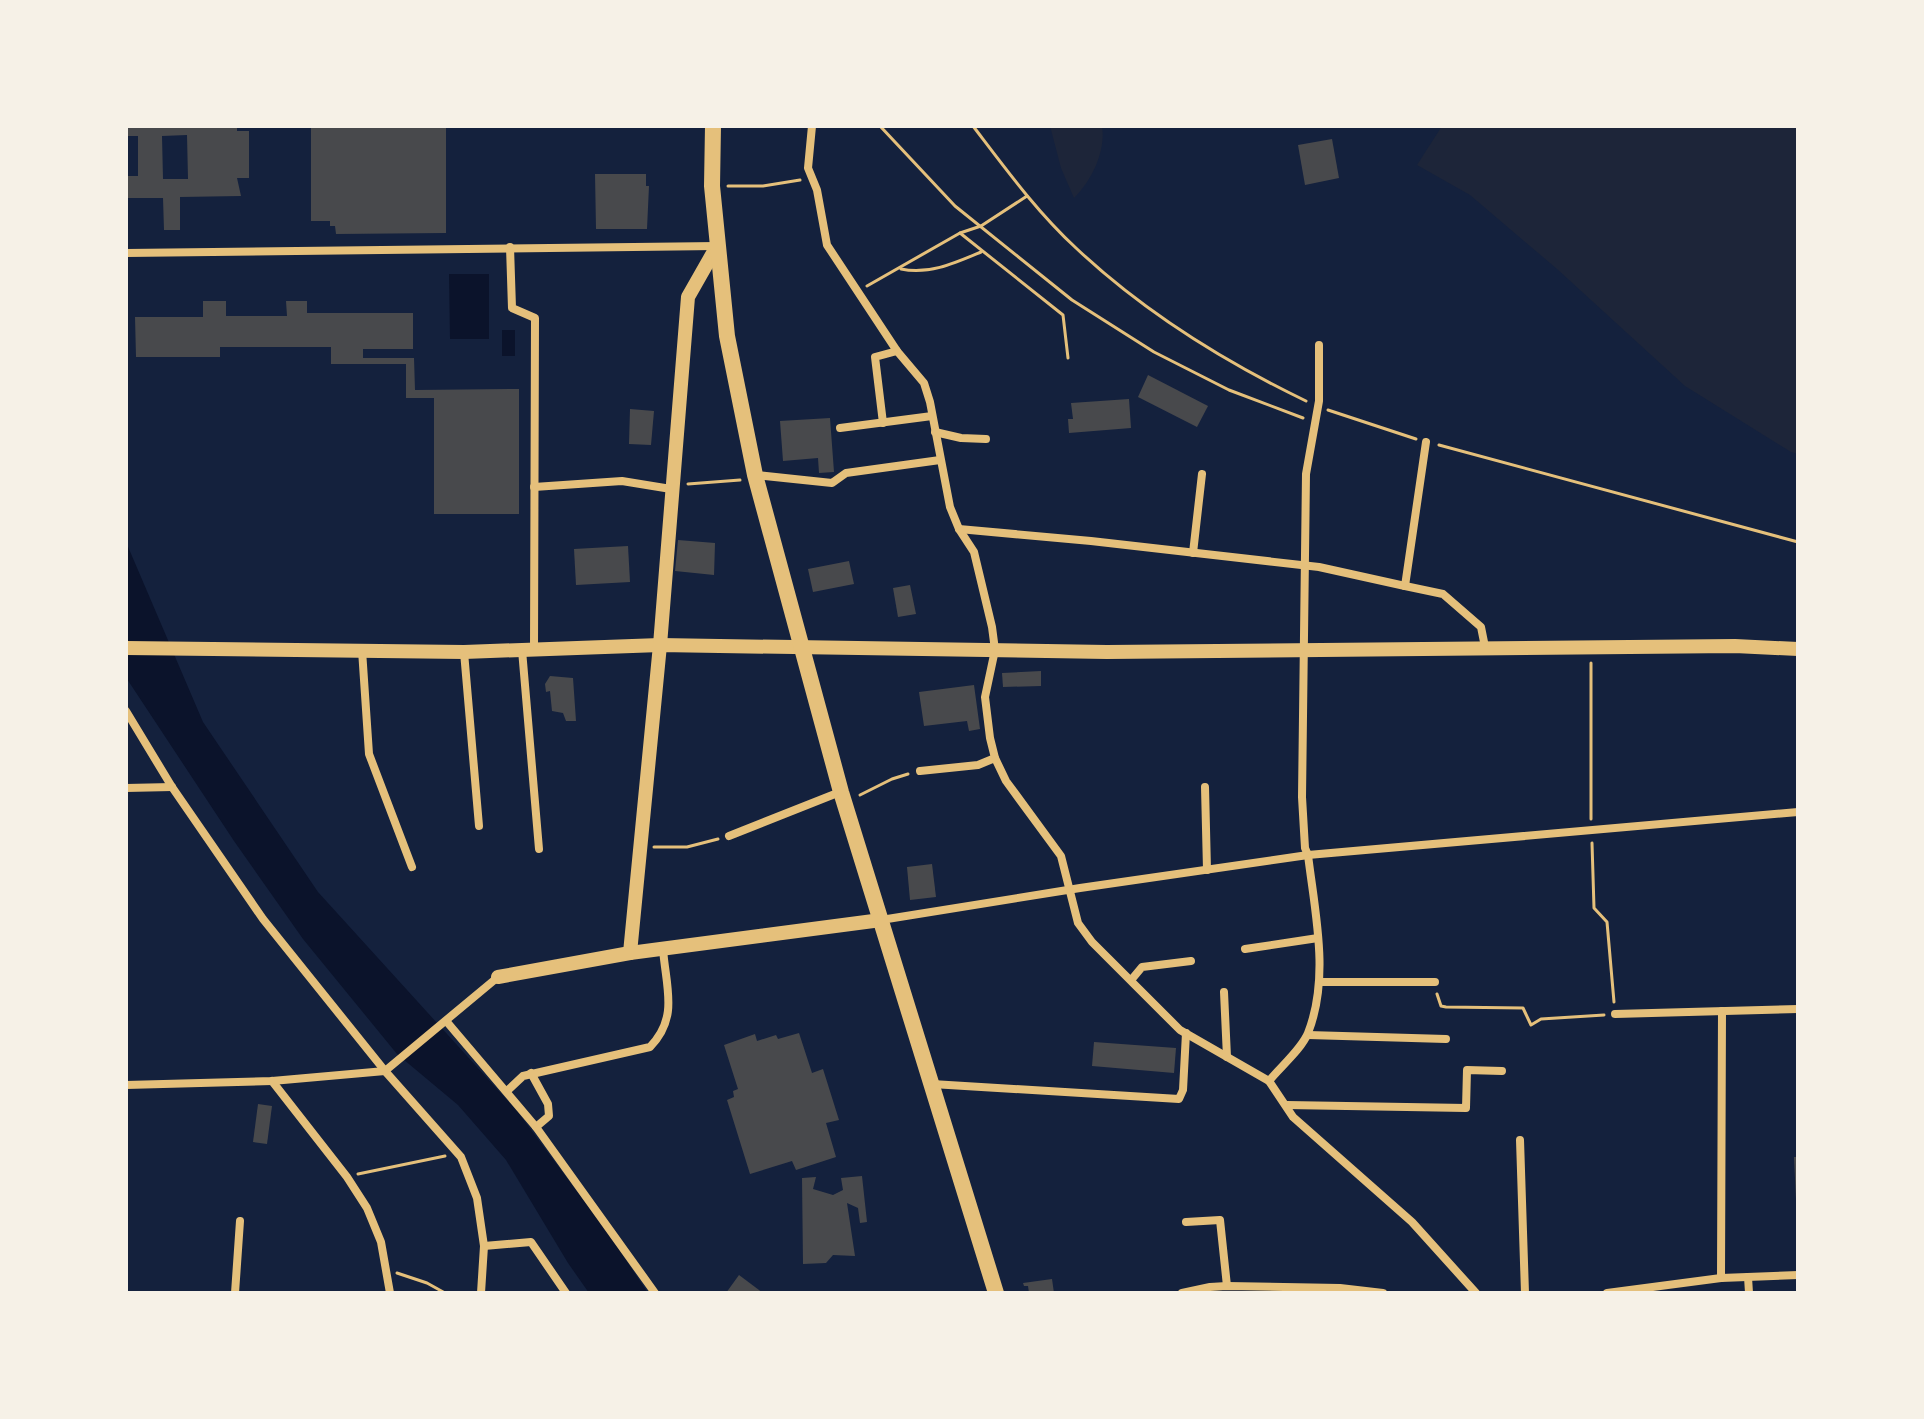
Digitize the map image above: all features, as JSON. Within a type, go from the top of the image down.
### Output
[{"type":"main road","points":[[713,126],[712,186],[727,336],[755,475],[843,797],[996,1293]]},
{"type":"street","points":[[812,126],[808,168],[817,190],[827,245],[897,351],[924,383],[950,507],[959,529],[974,552],[995,650],[985,697],[995,758],[1006,781],[1061,856],[1078,923],[1092,942],[1186,1033],[1269,1081],[1293,1117],[1412,1222],[1476,1293]]},
{"type":"street","points":[[126,253],[717,246],[688,297],[660,645],[630,953]]},
{"type":"street","points":[[510,247],[512,308],[535,318],[534,487],[528,650],[539,849]]},
{"type":"street","points":[[1269,1081],[1308,1035],[1320,982],[1302,797],[1306,474],[1319,401],[1319,345]]},
{"type":"street","points":[[883,423],[875,357],[897,351]]},
{"type":"street","points":[[840,428],[932,416]]},
{"type":"street","points":[[935,432],[961,438],[986,439]]},
{"type":"street","points":[[1405,586],[1426,442]]},
{"type":"street","points":[[755,475],[832,483],[846,473],[940,460]]},
{"type":"street","points":[[1193,553],[1202,474]]},
{"type":"street","points":[[534,487],[622,481],[672,487]]},
{"type":"street","points":[[959,529],[1319,567],[1443,594],[1481,627],[1485,647]]},
{"type":"street","points":[[126,648],[179,646],[464,652],[660,645],[1107,652],[1485,647],[1735,646],[1798,649]]},
{"type":"street","points":[[362,650],[369,754],[412,867]]},
{"type":"street","points":[[464,652],[479,826]]},
{"type":"street","points":[[126,711],[172,787],[263,919],[385,1071],[458,1153],[477,1198],[484,1246],[481,1293]]},
{"type":"street","points":[[920,771],[978,765],[995,758]]},
{"type":"street","points":[[126,788],[172,787]]},
{"type":"street","points":[[1205,787],[1207,870]]},
{"type":"street","points":[[729,836],[843,797]]},
{"type":"street","points":[[126,1085],[272,1081],[385,1071],[498,977],[630,953],[881,920],[1308,855],[1798,812]]},
{"type":"street","points":[[1245,949],[1318,938]]},
{"type":"street","points":[[507,1091],[531,1073],[650,1047],[662,1034],[668,1020],[663,949]]},
{"type":"street","points":[[1132,979],[1142,967],[1191,961]]},
{"type":"street","points":[[1320,982],[1435,982]]},
{"type":"street","points":[[1224,992],[1227,1057]]},
{"type":"street","points":[[1615,1014],[1798,1009]]},
{"type":"street","points":[[1721,1278],[1722,1011]]},
{"type":"street","points":[[446,1023],[536,1127],[655,1293]]},
{"type":"street","points":[[932,1084],[1179,1099],[1183,1090],[1186,1033]]},
{"type":"street","points":[[1308,1035],[1446,1039]]},
{"type":"street","points":[[1287,1105],[1466,1108],[1467,1070],[1502,1071]]},
{"type":"street","points":[[531,1073],[548,1104],[549,1116],[536,1127]]},
{"type":"street","points":[[272,1081],[347,1177],[372,1219],[381,1242],[390,1293]]},
{"type":"street","points":[[1520,1140],[1525,1293]]},
{"type":"street","points":[[1186,1222],[1220,1220],[1227,1286]]},
{"type":"street","points":[[235,1293],[240,1221]]},
{"type":"street","points":[[484,1246],[531,1242],[566,1293]]},
{"type":"street","points":[[1607,1293],[1721,1278],[1798,1275]]},
{"type":"street","points":[[1748,1277],[1749,1293]]},
{"type":"street","points":[[1182,1293],[1227,1286],[1340,1288],[1383,1293]]},
{"type":"path","points":[[880,126],[955,206],[1072,300],[1154,352],[1229,390],[1314,423]]},
{"type":"path","points":[[973,126],[1027,196],[1074,247],[1128,294],[1217,353],[1317,406],[1426,442],[1798,542]]},
{"type":"path","points":[[712,186],[763,186],[812,177]]},
{"type":"path","points":[[857,292],[960,233],[981,226],[1027,196]]},
{"type":"path","points":[[960,233],[1063,315],[1068,358]]},
{"type":"path","points":[[898,269],[926,270],[950,265],[981,252]]},
{"type":"path","points":[[672,487],[729,482],[755,475]]},
{"type":"path","points":[[1435,982],[1441,1006],[1523,1008],[1531,1025],[1541,1019],[1615,1014],[1607,922],[1594,908],[1591,647]]},
{"type":"path","points":[[843,797],[920,771]]},
{"type":"path","points":[[640,847],[687,847],[729,836]]},
{"type":"path","points":[[347,1177],[458,1153]]},
{"type":"path","points":[[384,1271],[405,1274],[445,1293]]},
{"type":"shaded area","points":[[1050,126],[1102,126],[1102,145],[1096,165],[1087,183],[1074,198],[1061,168]]},
{"type":"shaded area","points":[[1442,126],[1798,126],[1798,454],[1685,386],[1557,269],[1470,195],[1417,165]]},
{"type":"shaded area","points":[[449,274],[489,274],[489,339],[450,339]]},
{"type":"shaded area","points":[[502,330],[515,330],[515,356],[502,356]]},
{"type":"shaded area","points":[[126,542],[203,722],[318,892],[517,1111],[608,1233],[648,1293],[589,1293],[506,1160],[458,1105],[397,1054],[303,939],[234,841],[127,679]]},
{"type":"building","points":[[126,126],[237,126],[237,131],[249,131],[249,178],[237,178],[241,196],[180,197],[180,230],[164,230],[163,198],[126,198],[126,176],[138,176],[138,136],[126,136]],"holes":[[[187,135],[188,179],[163,179],[162,136]]]},
{"type":"building","points":[[311,126],[446,126],[446,233],[336,234],[335,226],[330,226],[330,221],[311,221]]},
{"type":"building","points":[[1332,139],[1339,178],[1305,185],[1298,145]]},
{"type":"building","points":[[595,174],[646,174],[646,186],[649,186],[647,229],[596,229]]},
{"type":"building","points":[[203,301],[226,301],[226,316],[287,316],[286,301],[307,301],[307,313],[413,313],[413,349],[363,349],[363,358],[414,358],[415,390],[519,389],[519,514],[434,514],[434,398],[406,398],[406,364],[331,364],[331,347],[220,347],[220,357],[136,357],[135,317],[203,317]]},
{"type":"building","points":[[1148,375],[1208,406],[1197,427],[1138,397]]},
{"type":"building","points":[[1129,399],[1131,428],[1069,433],[1068,419],[1073,419],[1071,403]]},
{"type":"building","points":[[630,409],[654,411],[651,445],[629,444]]},
{"type":"building","points":[[830,418],[834,472],[819,473],[818,458],[783,461],[780,421]]},
{"type":"building","points":[[678,540],[715,543],[714,575],[675,571]]},
{"type":"building","points":[[628,546],[630,582],[576,585],[574,549]]},
{"type":"building","points":[[849,561],[854,584],[813,592],[808,569]]},
{"type":"building","points":[[910,585],[916,614],[898,617],[893,588]]},
{"type":"building","points":[[1041,671],[1041,686],[1003,687],[1002,673]]},
{"type":"building","points":[[550,676],[573,678],[576,721],[566,721],[563,713],[552,711],[550,691],[546,692],[545,684]]},
{"type":"building","points":[[974,685],[980,729],[969,731],[967,721],[924,726],[919,692]]},
{"type":"building","points":[[932,864],[936,897],[910,900],[907,867]]},
{"type":"building","points":[[799,1033],[812,1073],[823,1069],[839,1120],[826,1123],[836,1157],[796,1170],[792,1161],[750,1174],[727,1100],[734,1097],[733,1091],[738,1089],[724,1045],[755,1034],[757,1041]]},
{"type":"building","points":[[1094,1042],[1176,1048],[1174,1073],[1092,1066]]},
{"type":"building","points":[[258,1104],[272,1106],[267,1144],[253,1142]]},
{"type":"building","points":[[1794,1157],[1798,1157],[1798,1200],[1796,1200]]},
{"type":"building","points":[[862,1176],[867,1222],[860,1223],[858,1208],[847,1203],[855,1256],[833,1255],[826,1263],[803,1264],[802,1178],[816,1177],[813,1189],[833,1195],[843,1190],[841,1178]]},
{"type":"building","points":[[739,1275],[763,1293],[726,1293]]},
{"type":"building","points":[[1052,1279],[1054,1293],[1029,1293],[1028,1286],[1023,1283]]}]
